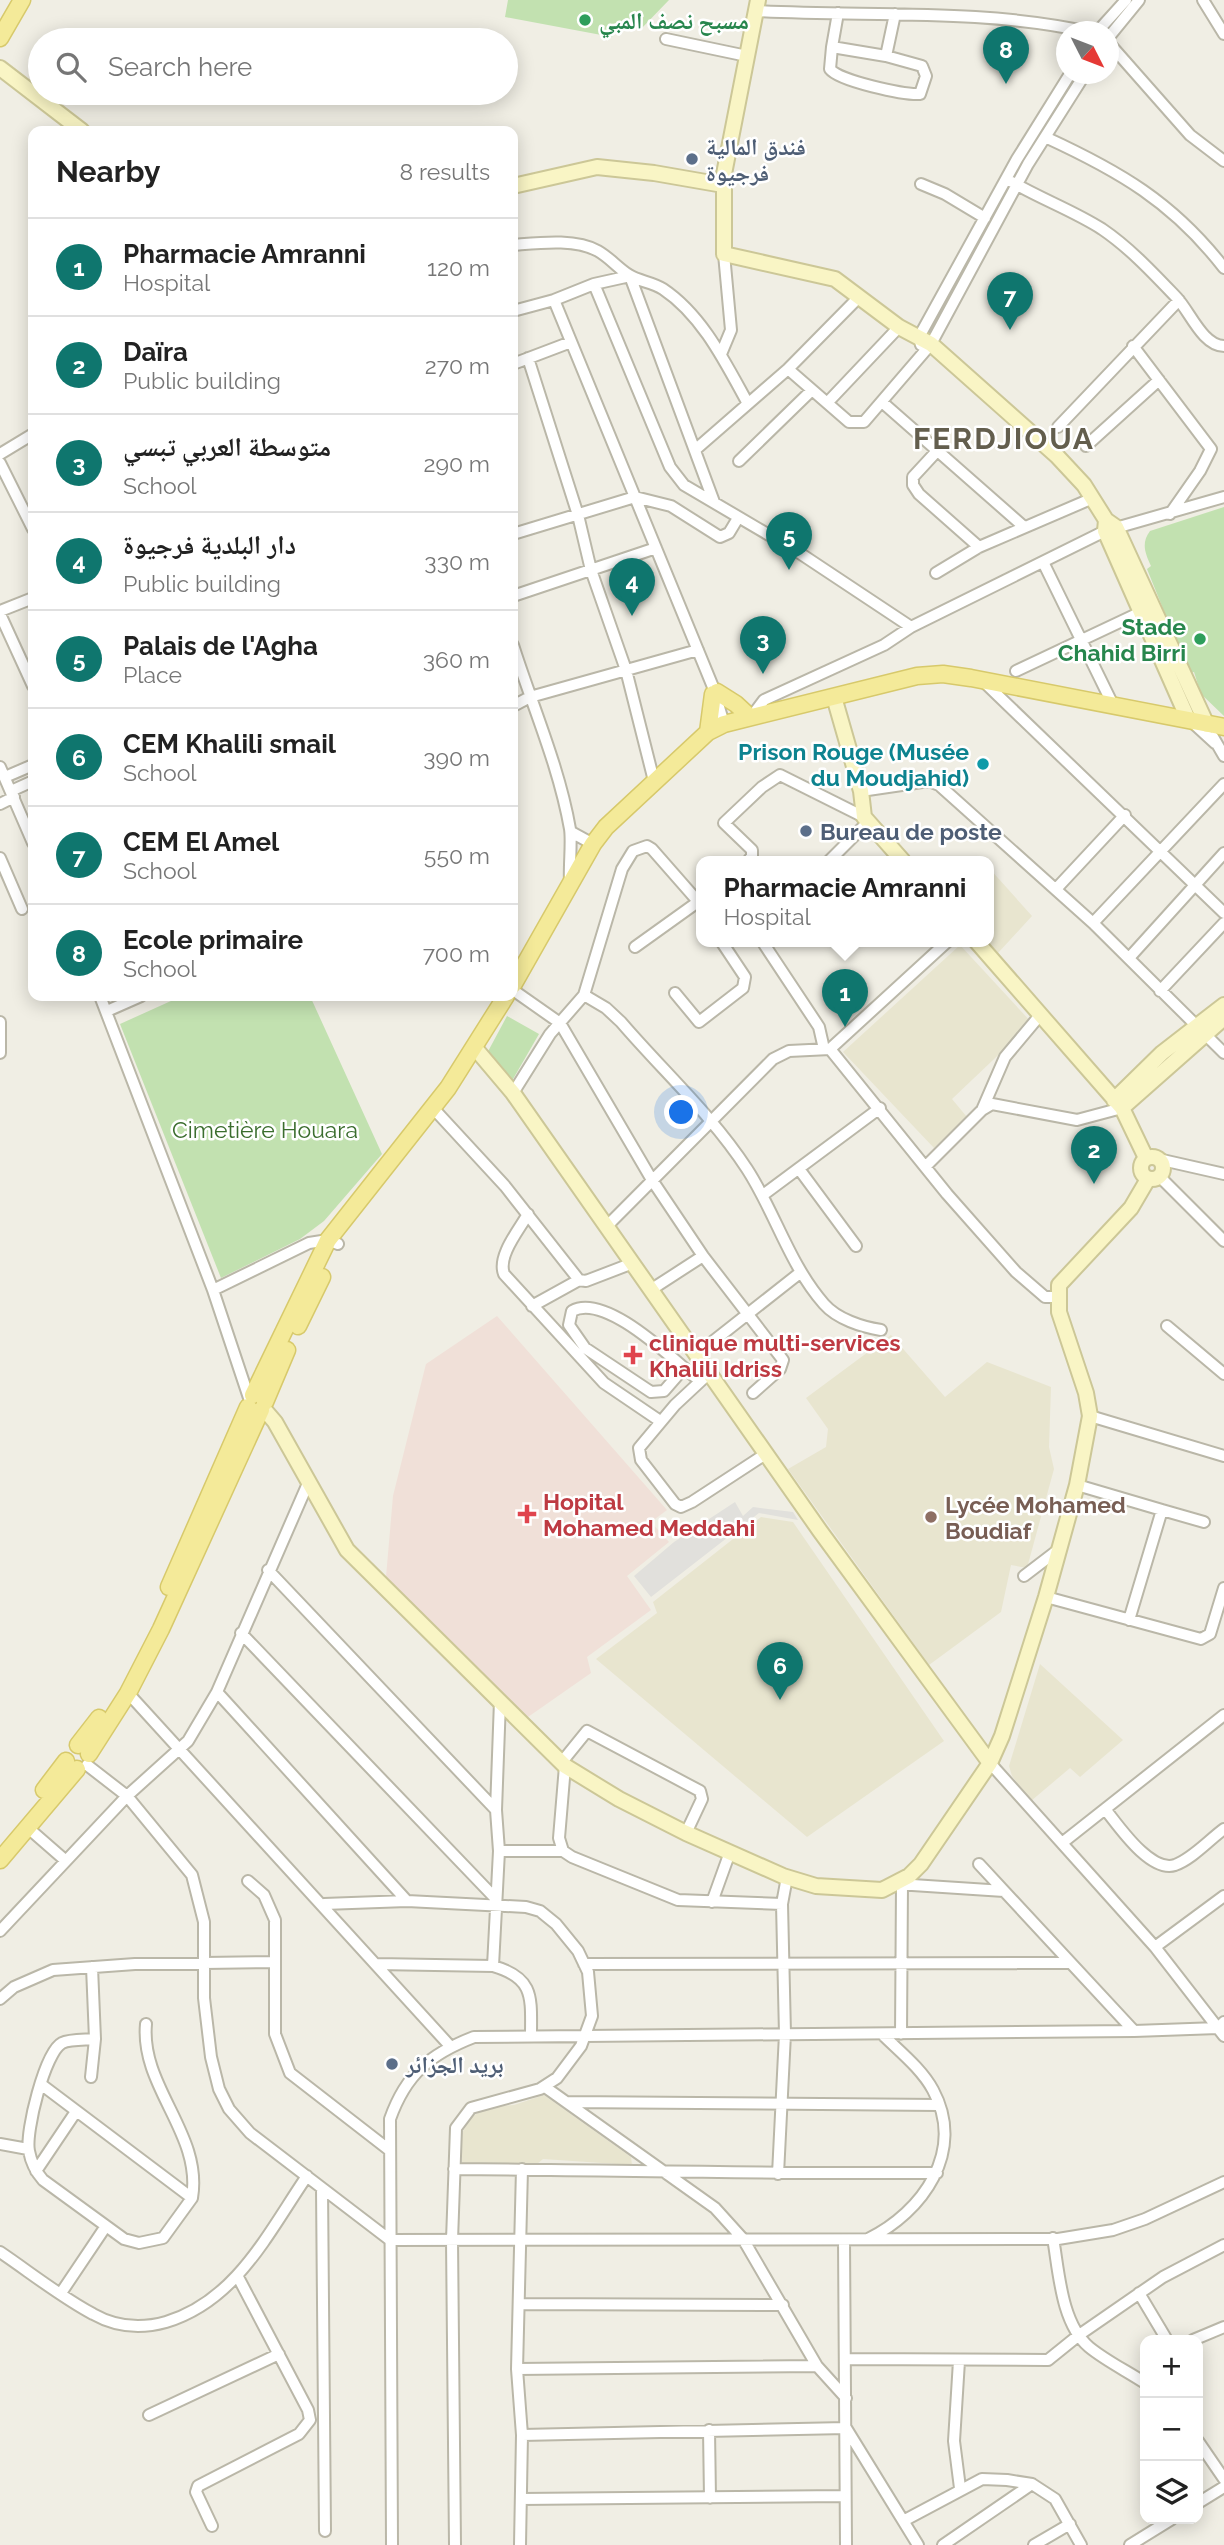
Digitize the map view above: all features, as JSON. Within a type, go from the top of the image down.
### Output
[{"type":"main road","points":[[0,38],[22,0]]},
{"type":"main road","points":[[757,6],[723,186],[724,254],[835,279],[924,344],[1057,456],[1093,498],[1109,526],[1207,725]]},
{"type":"main road","points":[[0,68],[28,90]]},
{"type":"main road","points":[[48,105],[75,126]]},
{"type":"main road","points":[[518,185],[597,167],[654,173],[723,186]]},
{"type":"main road","points":[[1109,526],[1140,612],[1188,719]]},
{"type":"main road","points":[[518,976],[593,844],[654,781],[708,732],[741,719],[930,674],[983,681],[1224,727]]},
{"type":"main road","points":[[708,732],[714,691],[736,704],[741,719]]},
{"type":"main road","points":[[834,697],[861,792],[866,820],[898,856]]},
{"type":"main road","points":[[257,1403],[275,1422],[347,1550],[563,1764],[619,1799],[686,1833],[787,1877],[816,1886],[861,1891],[882,1890],[899,1884],[921,1864],[990,1763],[1010,1712],[1046,1597],[1077,1485],[1090,1416],[1086,1393],[1056,1297],[1062,1279],[1131,1208],[1154,1178],[1141,1171],[1152,1158],[1118,1104],[981,947]]},
{"type":"main road","points":[[0,1845],[79,1759],[130,1669],[333,1242],[346,1220],[433,1108],[475,1048],[503,1001]]},
{"type":"main road","points":[[1202,1029],[1224,1005]]},
{"type":"main road","points":[[1118,1104],[1162,1053],[1224,1018]]},
{"type":"main road","points":[[475,1048],[513,1093],[652,1289],[697,1354],[705,1377],[767,1453],[820,1531],[990,1763]]},
{"type":"main road","points":[[0,1860],[128,1693],[161,1629],[257,1403]]},
{"type":"street","points":[[1107,21],[1126,0]]},
{"type":"street","points":[[1119,26],[1139,0]]},
{"type":"street","points":[[1203,0],[1224,34]]},
{"type":"street","points":[[757,6],[838,13],[853,6],[895,14],[1018,20],[1056,26]]},
{"type":"street","points":[[832,47],[886,56],[922,66],[926,76],[920,94],[834,74],[830,69],[832,47],[838,13]]},
{"type":"street","points":[[886,56],[895,14]]},
{"type":"street","points":[[666,39],[747,56]]},
{"type":"street","points":[[1119,53],[1190,135],[1224,162]]},
{"type":"street","points":[[924,344],[985,218],[1064,84]]},
{"type":"street","points":[[788,369],[849,422],[858,425],[864,422],[924,344],[1045,136],[1079,84]]},
{"type":"street","points":[[1045,136],[1103,163],[1144,188],[1189,225],[1224,268]]},
{"type":"street","points":[[1006,179],[1100,227],[1119,241],[1179,300],[1209,340],[1217,346],[1224,346]]},
{"type":"street","points":[[921,184],[985,218]]},
{"type":"street","points":[[518,245],[563,244],[595,249],[631,276],[666,291],[695,320],[721,354],[747,402]]},
{"type":"street","points":[[721,354],[732,330],[724,254]]},
{"type":"street","points":[[518,310],[555,300],[594,284],[631,276]]},
{"type":"street","points":[[631,276],[714,502]]},
{"type":"street","points":[[594,284],[670,467],[684,485],[798,552],[911,627]]},
{"type":"street","points":[[695,450],[788,369],[859,298]]},
{"type":"street","points":[[555,300],[714,691],[741,719],[764,700],[884,645],[911,627],[1109,526],[1170,514],[1224,497]]},
{"type":"street","points":[[1059,427],[1179,300]]},
{"type":"street","points":[[828,402],[899,327]]},
{"type":"street","points":[[518,362],[571,342]]},
{"type":"street","points":[[1133,346],[1211,449],[1200,471],[1170,514]]},
{"type":"street","points":[[528,358],[578,515],[591,570],[626,670],[654,781]]},
{"type":"street","points":[[1086,446],[1159,380]]},
{"type":"street","points":[[739,461],[812,390]]},
{"type":"street","points":[[882,402],[1023,526]]},
{"type":"street","points":[[0,454],[28,438]]},
{"type":"street","points":[[937,451],[912,477],[913,485],[978,547]]},
{"type":"street","points":[[0,463],[28,519]]},
{"type":"street","points":[[518,533],[635,497],[671,506],[720,537],[729,533],[738,518]]},
{"type":"street","points":[[936,573],[978,547],[1093,498]]},
{"type":"street","points":[[518,594],[656,548]]},
{"type":"street","points":[[1043,562],[1079,641],[1114,708]]},
{"type":"street","points":[[28,600],[0,612],[28,675]]},
{"type":"street","points":[[1016,671],[1140,612]]},
{"type":"street","points":[[518,703],[530,697],[698,650]]},
{"type":"street","points":[[518,660],[545,738],[571,832],[568,856],[570,882]]},
{"type":"street","points":[[983,681],[1224,913]]},
{"type":"street","points":[[1188,719],[1215,743],[1224,755]]},
{"type":"street","points":[[1207,725],[1215,743]]},
{"type":"street","points":[[28,766],[2,772],[28,831]]},
{"type":"street","points":[[750,856],[752,850],[724,823],[762,787],[780,775],[866,820],[834,856]]},
{"type":"street","points":[[861,792],[929,781],[939,785],[1093,923],[1224,1053]]},
{"type":"street","points":[[0,804],[28,784]]},
{"type":"street","points":[[1093,923],[1224,784]]},
{"type":"street","points":[[1056,889],[1125,815]]},
{"type":"street","points":[[571,832],[593,844]]},
{"type":"street","points":[[513,1093],[560,1023],[584,995],[622,869],[633,851],[647,846],[652,849],[696,898]]},
{"type":"street","points":[[1129,958],[1224,853]]},
{"type":"street","points":[[0,858],[22,909]]},
{"type":"street","points":[[635,947],[696,906]]},
{"type":"street","points":[[1160,991],[1224,923]]},
{"type":"street","points":[[675,993],[699,1022],[743,988],[745,977],[725,947]]},
{"type":"street","points":[[766,947],[819,1027],[827,1049],[880,1108],[1016,1272],[1045,1297],[1056,1297]]},
{"type":"street","points":[[606,1227],[781,1053],[827,1049],[941,947]]},
{"type":"street","points":[[518,994],[560,1023],[652,1180],[703,1256],[783,1360],[780,1369],[752,1393]]},
{"type":"street","points":[[584,995],[606,1008],[621,1022],[728,1142],[762,1195],[801,1272],[828,1308],[861,1326],[881,1330]]},
{"type":"street","points":[[102,1001],[257,1403]]},
{"type":"street","points":[[107,1011],[130,1001]]},
{"type":"street","points":[[926,1166],[982,1110],[1005,1057],[1041,1014]]},
{"type":"street","points":[[0,1022],[0,1053]]},
{"type":"street","points":[[982,1110],[996,1104],[1077,1120],[1100,1116],[1118,1104]]},
{"type":"street","points":[[433,1108],[474,1150],[579,1280]]},
{"type":"street","points":[[762,1195],[880,1108]]},
{"type":"street","points":[[1152,1158],[1224,1174]]},
{"type":"street","points":[[799,1168],[856,1246]]},
{"type":"street","points":[[1154,1178],[1224,1241]]},
{"type":"street","points":[[528,1214],[505,1255],[502,1270],[604,1383],[660,1421]]},
{"type":"street","points":[[213,1290],[309,1243],[333,1242]]},
{"type":"street","points":[[652,1289],[703,1256]]},
{"type":"street","points":[[532,1306],[579,1280],[586,1281],[633,1263]]},
{"type":"street","points":[[697,1354],[801,1272]]},
{"type":"street","points":[[684,1368],[664,1391],[651,1392],[585,1348],[569,1325],[572,1311],[586,1307],[616,1317],[650,1339],[684,1368],[705,1377],[660,1421],[639,1448],[639,1456],[677,1506],[692,1502],[767,1453]]},
{"type":"street","points":[[1167,1326],[1224,1374]]},
{"type":"street","points":[[1090,1416],[1224,1456]]},
{"type":"street","points":[[0,1931],[127,1796],[182,1749],[217,1692],[309,1481]]},
{"type":"street","points":[[1077,1485],[1204,1522]]},
{"type":"street","points":[[1129,1620],[1162,1510]]},
{"type":"street","points":[[1024,1576],[1058,1550]]},
{"type":"street","points":[[268,1570],[496,1810]]},
{"type":"street","points":[[1046,1597],[1206,1639],[1224,1588]]},
{"type":"street","points":[[241,1633],[495,1902]]},
{"type":"street","points":[[217,1692],[407,1901]]},
{"type":"street","points":[[128,1693],[324,1904],[450,2046]]},
{"type":"street","points":[[493,1966],[499,1851],[496,1810],[500,1701]]},
{"type":"street","points":[[1062,1843],[1224,1715]]},
{"type":"street","points":[[564,1852],[559,1838],[563,1764],[587,1731],[700,1791],[702,1799],[686,1833]]},
{"type":"street","points":[[79,1759],[127,1796],[192,1875],[204,1922],[203,1963],[211,2057],[219,2089],[229,2109],[250,2133],[390,2240],[1053,2238],[1113,2230],[1144,2220],[1224,2182]]},
{"type":"street","points":[[990,1763],[1155,1947],[1222,2029]]},
{"type":"street","points":[[1105,1808],[1132,1843],[1163,1865],[1175,1865],[1224,1829]]},
{"type":"street","points":[[27,1827],[66,1860]]},
{"type":"street","points":[[499,1851],[564,1852],[678,1900],[782,1904]]},
{"type":"street","points":[[712,1902],[730,1852]]},
{"type":"street","points":[[979,1864],[1068,1963],[1134,2031]]},
{"type":"street","points":[[779,2174],[785,2034],[782,1904],[787,1877]]},
{"type":"street","points":[[248,1881],[264,1895],[273,1910],[275,2034],[290,2073],[388,2150]]},
{"type":"street","points":[[901,2034],[899,1884],[1004,1891]]},
{"type":"street","points":[[1155,1947],[1224,1896]]},
{"type":"street","points":[[324,1904],[495,1902],[540,1911],[568,1936],[584,1964],[593,1993],[592,2016],[585,2036],[569,2065],[545,2087],[471,2108],[456,2128],[452,2240],[455,2545]]},
{"type":"street","points":[[0,1999],[28,1979],[53,1970],[273,1962]]},
{"type":"street","points":[[584,1964],[1068,1963]]},
{"type":"street","points":[[377,1965],[493,1966],[521,1978],[528,1989],[531,2036]]},
{"type":"street","points":[[90,2077],[95,2039],[92,1967]]},
{"type":"street","points":[[95,2039],[62,2043],[51,2054],[32,2116],[28,2149],[36,2171],[43,2180],[124,2239],[150,2243],[163,2238],[171,2230],[192,2198],[195,2179],[192,2159],[149,2057],[146,2024]]},
{"type":"street","points":[[392,2545],[388,2150],[390,2119],[408,2079],[450,2046],[474,2037],[1222,2029]]},
{"type":"street","points":[[865,2240],[892,2225],[912,2208],[937,2173],[944,2150],[945,2131],[932,2089],[918,2070],[882,2034]]},
{"type":"street","points":[[41,2085],[192,2198]]},
{"type":"street","points":[[545,2087],[715,2208],[743,2239],[817,2367],[846,2398]]},
{"type":"street","points":[[567,2102],[939,2105]]},
{"type":"street","points":[[36,2171],[75,2113]]},
{"type":"street","points":[[0,2144],[28,2149]]},
{"type":"street","points":[[454,2169],[664,2170],[779,2174],[937,2173]]},
{"type":"street","points":[[520,2545],[522,2435],[517,2369],[521,2304],[522,2169]]},
{"type":"street","points":[[0,2252],[94,2315],[119,2324],[144,2328],[188,2315],[212,2301],[238,2277],[307,2176]]},
{"type":"street","points":[[322,2188],[325,2531]]},
{"type":"street","points":[[61,2293],[106,2226]]},
{"type":"street","points":[[1053,2238],[1064,2295],[1079,2335],[1090,2347],[1140,2380]]},
{"type":"street","points":[[844,2240],[846,2545]]},
{"type":"street","points":[[845,2359],[1048,2360],[1139,2293],[1224,2245]]},
{"type":"street","points":[[212,2526],[197,2492],[198,2486],[299,2434],[310,2420],[309,2410],[238,2277]]},
{"type":"street","points":[[1139,2293],[1164,2335]]},
{"type":"street","points":[[521,2304],[783,2305]]},
{"type":"street","points":[[1203,2336],[1224,2327]]},
{"type":"street","points":[[149,2415],[279,2354]]},
{"type":"street","points":[[959,2361],[954,2441],[960,2488]]},
{"type":"street","points":[[517,2369],[817,2367]]},
{"type":"street","points":[[522,2435],[846,2428]]},
{"type":"street","points":[[846,2428],[918,2545]]},
{"type":"street","points":[[709,2430],[710,2498]]},
{"type":"street","points":[[1203,2448],[1224,2479]]},
{"type":"street","points":[[905,2520],[960,2488],[982,2479],[1031,2484],[1055,2499],[1081,2545]]},
{"type":"street","points":[[943,2545],[1031,2484]]},
{"type":"street","points":[[1203,2500],[1224,2487]]},
{"type":"street","points":[[521,2500],[845,2496]]},
{"type":"street","points":[[1130,2545],[1164,2524]]},
{"type":"street","points":[[1034,2545],[1070,2525]]},
{"type":"shaded area","points":[[994,874],[1032,916],[998,953],[993,947]]},
{"type":"shaded area","points":[[958,947],[962,947],[1032,1023],[952,1099],[967,1117],[934,1148],[843,1052]]},
{"type":"shaded area","name":"Hopital Mohamed Meddahi","points":[[497,1316],[667,1510],[651,1522],[669,1542],[627,1576],[651,1610],[587,1657],[591,1673],[528,1717],[386,1577],[393,1496],[426,1364]]},
{"type":"shaded area","name":"Lycée Mohamed Boudiaf","points":[[891,1335],[945,1397],[987,1362],[1051,1387],[1049,1447],[1054,1469],[1027,1568],[1011,1565],[1001,1612],[929,1665],[788,1469],[826,1447],[828,1429],[806,1398]]},
{"type":"shaded area","points":[[735,1502],[743,1516],[753,1507],[793,1512],[798,1520],[759,1513],[651,1597],[634,1576],[674,1542]]},
{"type":"shaded area","points":[[761,1517],[793,1522],[944,1741],[807,1837],[596,1659],[657,1613],[653,1602]]},
{"type":"shaded area","points":[[1040,1664],[1123,1740],[1080,1777],[1070,1768],[1031,1801],[1012,1776],[1009,1766]]},
{"type":"shaded area","points":[[544,2095],[631,2157],[632,2165],[543,2159],[537,2164],[462,2164],[461,2135],[471,2117],[489,2107],[514,2105]]},
{"type":"green space","name":"مسبح نصف المبي","points":[[508,0],[669,0],[640,30],[615,23],[612,37],[505,17]]},
{"type":"green space","name":"Stade Chahid Birri","points":[[1224,507],[1224,716],[1201,694],[1194,672],[1189,673],[1147,569],[1151,566],[1145,544],[1150,531]]},
{"type":"green space","name":"Cimetière Houara","points":[[171,1001],[312,1001],[382,1154],[324,1221],[300,1239],[221,1278],[120,1024]]},
{"type":"green space","points":[[507,1016],[539,1034],[509,1086],[485,1057]]},
{"type":"place","name":"مسبح نصف المبي","points":[[585,20]]},
{"type":"place","name":"Ecole primaire","points":[[1006,84]]},
{"type":"place","name":"فندق المالية فرجيوة","points":[[692,159]]},
{"type":"place","name":"CEM El Amel","points":[[1010,330]]},
{"type":"place","name":"Palais de l'Agha","points":[[789,570]]},
{"type":"place","name":"دار البلدية فرجيوة","points":[[632,616]]},
{"type":"place","name":"Stade Chahid Birri","points":[[1200,639]]},
{"type":"place","name":"متوسطة العربي تبسي","points":[[763,674]]},
{"type":"place","name":"Prison Rouge (Musée du Moudjahid)","points":[[983,764]]},
{"type":"place","name":"Bureau de poste","points":[[806,831]]},
{"type":"place","name":"Pharmacie Amranni","points":[[845,1027]]},
{"type":"place","name":"Daïra","points":[[1094,1184]]},
{"type":"place","name":"clinique multi-services Khalili Idriss","points":[[633,1355]]},
{"type":"place","name":"Hopital Mohamed Meddahi","points":[[527,1514]]},
{"type":"place","name":"Lycée Mohamed Boudiaf","points":[[931,1517]]},
{"type":"place","name":"CEM Khalili smail","points":[[780,1700]]},
{"type":"place","name":"بريد الجزائر","points":[[392,2064]]},
{"type":"district","name":"FERDJIOUA","points":[[1004,438]]}]
